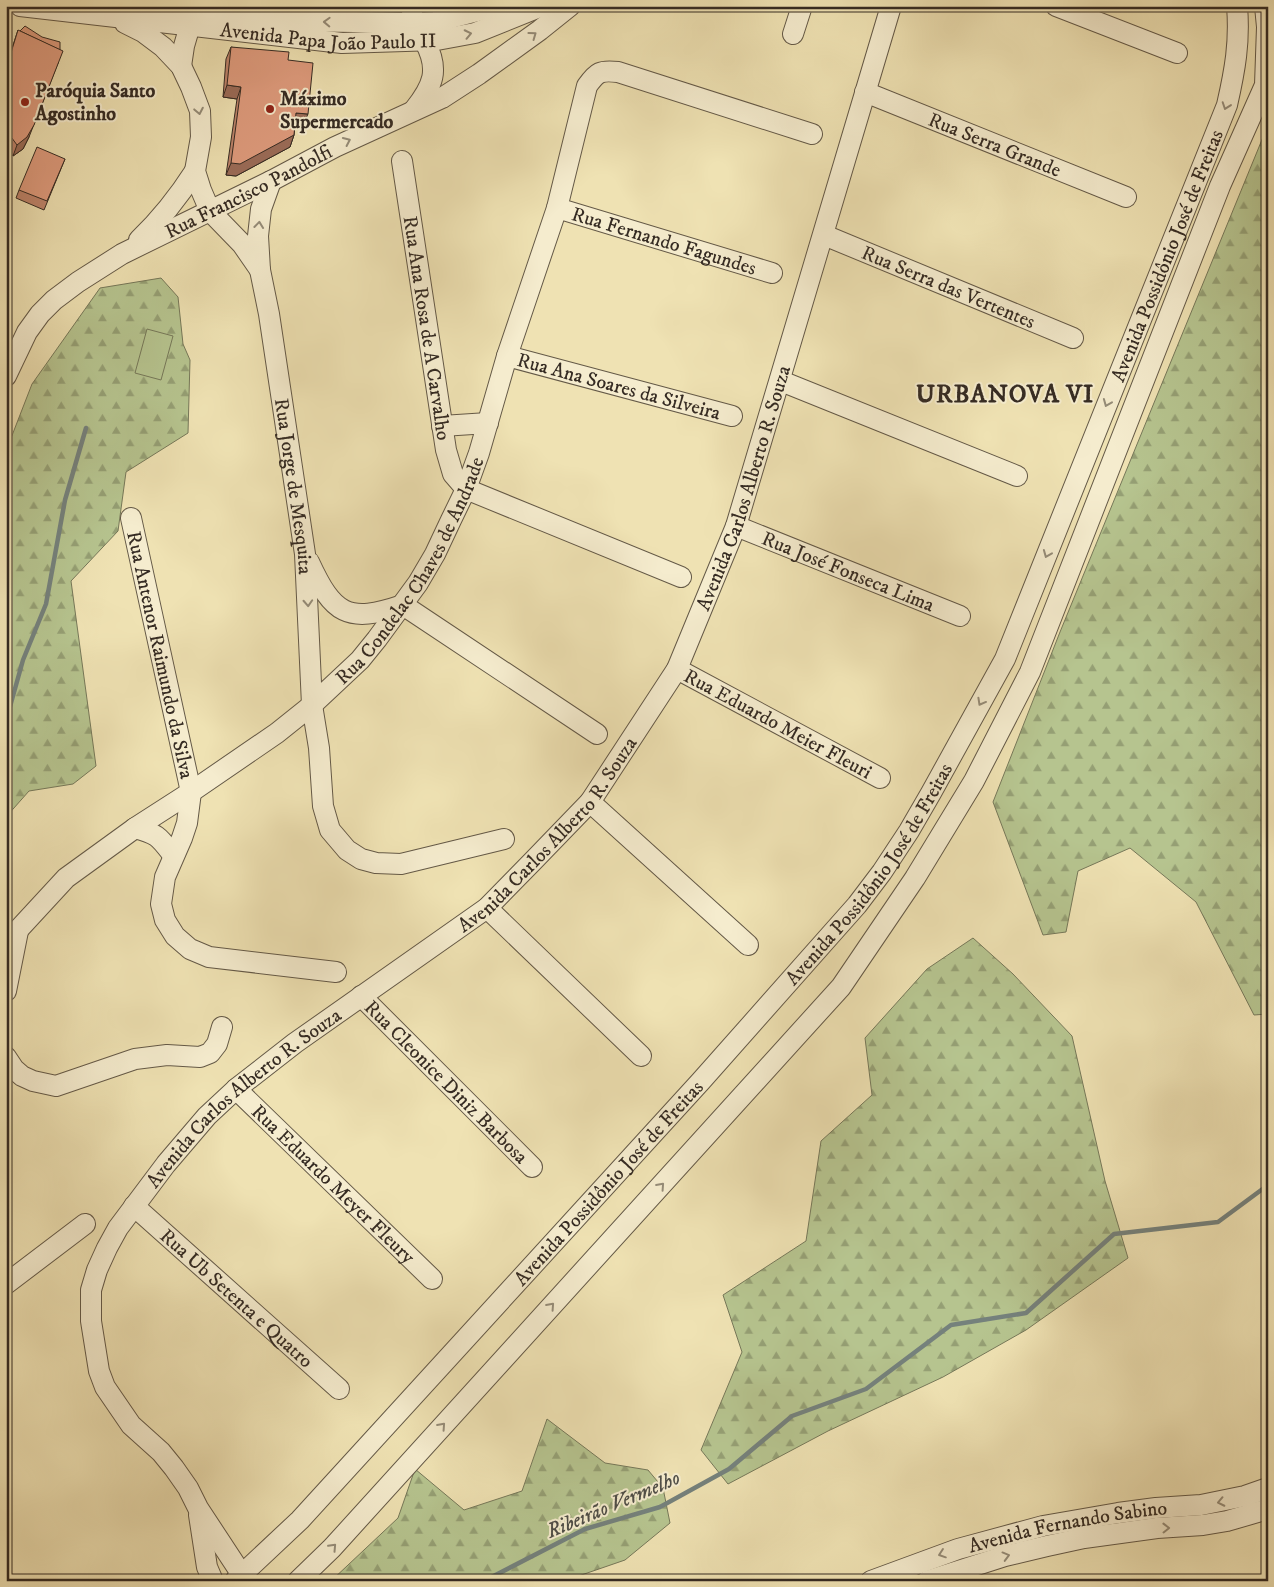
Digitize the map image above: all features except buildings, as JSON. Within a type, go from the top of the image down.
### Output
[{"type":"street","name":"Avenida Papa João Paulo II","points":[[20,6],[117,18],[359,22],[412,15],[436,22],[496,6]]},
{"type":"street","name":"Avenida Papa João Paulo II","points":[[168,6],[192,18],[342,43],[425,42],[475,33],[542,6]]},
{"type":"street","points":[[359,22],[378,6]]},
{"type":"street","name":"Rua Francisco Pandolfi","points":[[6,376],[27,332],[40,314],[54,300],[78,282],[122,254],[271,181],[335,147],[442,98],[479,74],[570,6]]},
{"type":"street","points":[[794,34],[802,6]]},
{"type":"street","name":"Avenida Carlos Alberto R. Souza","points":[[198,1508],[188,1488],[174,1468],[161,1452],[134,1428],[123,1415],[105,1387],[99,1371],[91,1321],[91,1290],[107,1248],[118,1228],[134,1206],[187,1139],[207,1116],[236,1089],[266,1064],[488,908],[590,802],[677,669],[736,526],[781,382],[891,6]]},
{"type":"street","points":[[1056,6],[1177,53]]},
{"type":"street","name":"Avenida Possidônio José de Freitas","points":[[241,1579],[300,1520],[701,1081],[857,905],[909,831],[1005,659],[1227,105],[1236,69],[1238,45],[1237,6]]},
{"type":"street","name":"Avenida Possidônio José de Freitas","points":[[298,1581],[332,1548],[841,987],[915,878],[974,780],[1030,672],[1220,186],[1266,83],[1267,27],[1265,6]]},
{"type":"street","points":[[412,15],[433,59],[433,78],[428,92],[414,110]]},
{"type":"street","points":[[117,18],[143,32],[163,46],[181,66],[200,111],[202,137],[195,171],[152,228],[122,254]]},
{"type":"street","points":[[181,66],[192,18]]},
{"type":"street","points":[[1236,69],[1267,27]]},
{"type":"street","name":"Rua Condelac Chaves de Andrade","points":[[12,937],[66,878],[135,828],[277,733],[312,704],[360,660],[418,583],[435,554],[466,489],[479,453],[507,356],[557,208],[586,86],[596,74],[605,71],[618,72],[812,134]]},
{"type":"street","name":"Rua Serra Grande","points":[[865,92],[1126,197]]},
{"type":"street","name":"Rua Ana Rosa de A Carvalho","points":[[402,161],[446,450],[453,474],[466,489]]},
{"type":"street","points":[[195,171],[210,211]]},
{"type":"street","name":"Rua Jorge de Mesquita","points":[[271,181],[261,209],[258,236],[260,270],[269,314],[305,554],[312,704],[319,748],[323,806],[330,830],[347,850],[361,859],[376,863],[402,864],[504,839]]},
{"type":"street","name":"Rua Fernando Fagundes","points":[[557,208],[772,273]]},
{"type":"street","name":"Rua Jorge de Mesquita","points":[[210,211],[242,244],[260,270]]},
{"type":"street","name":"Rua Serra das Vertentes","points":[[824,235],[1073,338]]},
{"type":"street","name":"Rua Ana Soares da Silveira","points":[[507,356],[732,416]]},
{"type":"street","points":[[781,382],[1017,476]]},
{"type":"street","points":[[442,426],[488,423]]},
{"type":"street","points":[[466,489],[681,577]]},
{"type":"street","name":"Rua Antenor Raimundo da Silva","points":[[132,518],[191,792],[187,823],[165,877],[161,904],[165,920],[175,936],[190,949],[209,958],[336,972]]},
{"type":"street","name":"Rua José Fonseca Lima","points":[[736,526],[960,616]]},
{"type":"street","points":[[305,554],[319,584],[336,606],[348,612],[362,614],[388,610],[403,605],[597,734]]},
{"type":"street","name":"Rua Eduardo Meier Fleuri","points":[[677,669],[880,778]]},
{"type":"street","points":[[590,802],[748,945]]},
{"type":"street","points":[[135,828],[151,832],[160,838],[173,855]]},
{"type":"street","points":[[488,908],[642,1056]]},
{"type":"street","points":[[6,990],[12,937]]},
{"type":"street","name":"Rua Cleonice Diniz Barbosa","points":[[361,996],[532,1167]]},
{"type":"street","points":[[6,1057],[14,1069],[22,1076],[33,1081],[56,1086],[135,1059],[167,1055],[200,1057],[210,1053],[217,1044],[222,1027]]},
{"type":"street","name":"Rua Eduardo Meyer Fleury","points":[[236,1089],[432,1279]]},
{"type":"street","name":"Rua Ub Setenta e Quatro","points":[[134,1206],[339,1389]]},
{"type":"street","points":[[6,1284],[85,1224]]},
{"type":"street","name":"Avenida Fernando Sabino","points":[[871,1581],[958,1549],[1043,1526],[1127,1511],[1200,1506],[1245,1496],[1268,1488]]},
{"type":"street","points":[[198,1508],[241,1579]]},
{"type":"street","points":[[198,1508],[208,1567],[213,1581]]},
{"type":"street","name":"Avenida Fernando Sabino","points":[[926,1581],[980,1563],[1047,1546],[1120,1532],[1203,1525],[1243,1517],[1268,1509]]},
{"type":"green space","points":[[1268,125],[1268,1014],[1254,1015],[1196,902],[1130,848],[1078,871],[1066,932],[1043,935],[993,802],[1060,632]]},
{"type":"green space","points":[[161,278],[178,297],[183,344],[190,360],[188,433],[126,472],[118,531],[71,581],[96,766],[73,784],[29,791],[6,817],[6,451],[32,384],[100,288]]},
{"type":"green space","points":[[147,329],[173,336],[161,380],[135,373]]},
{"type":"green space","points":[[973,938],[1013,974],[1072,1036],[1105,1181],[1128,1258],[1026,1330],[943,1377],[828,1431],[728,1484],[701,1450],[742,1352],[723,1295],[806,1241],[821,1141],[872,1095],[865,1038],[927,969]]},
{"type":"green space","points":[[547,1419],[605,1463],[648,1470],[663,1488],[670,1523],[625,1560],[564,1581],[331,1581],[398,1518],[415,1469],[464,1510],[522,1491]]},
{"type":"waterway","points":[[6,721],[23,660],[46,604],[65,500],[86,428]]},
{"type":"waterway","name":"Ribeirão Vermelho","points":[[484,1581],[585,1529],[660,1507],[729,1469],[792,1416],[866,1389],[951,1325],[1026,1313],[1114,1234],[1218,1222],[1268,1185]]},
{"type":"place","name":"Paróquia Santo Agostinho","points":[[25,102]]},
{"type":"place","name":"Máximo Supermercado","points":[[270,109]]},
{"type":"district","name":"URBANOVA VI","points":[[1005,393]]}]
